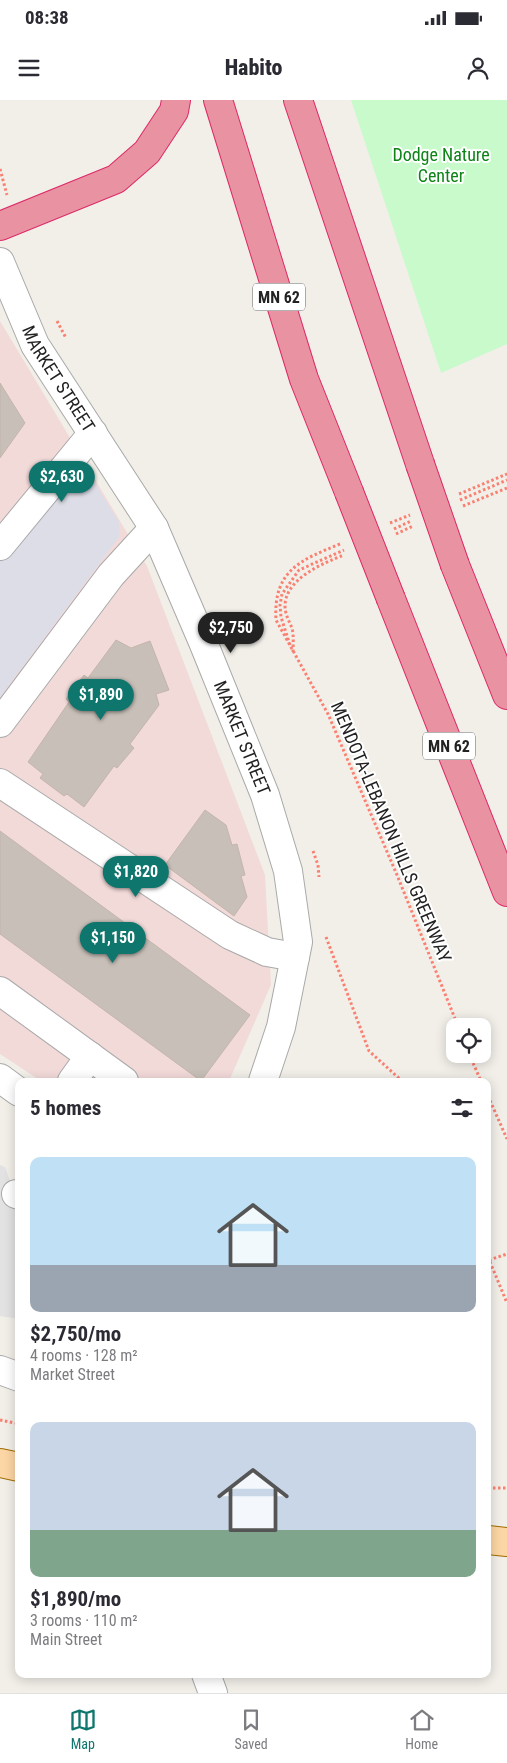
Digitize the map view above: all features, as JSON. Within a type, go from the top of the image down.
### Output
[{"type":"highway","points":[[0,226],[116,179],[147,152],[174,111],[176,100]]},
{"type":"highway","name":"MN 62","points":[[218,100],[304,379],[507,892]]},
{"type":"highway","points":[[298,100],[455,565],[504,680]]},
{"type":"main road","points":[[0,1463],[15,1465]]},
{"type":"main road","points":[[491,1540],[507,1542]]},
{"type":"street","name":"MARKET STREET","points":[[0,262],[10,316],[35,345],[154,528],[265,795],[288,871],[298,942],[271,1078]]},
{"type":"street","points":[[0,546],[93,433]]},
{"type":"street","points":[[0,723],[111,575],[154,528]]},
{"type":"street","points":[[0,783],[230,935],[267,952],[295,957]]},
{"type":"street","points":[[0,991],[120,1078]]},
{"type":"street","points":[[74,1078],[90,1056]]},
{"type":"street","points":[[0,1078],[15,1089]]},
{"type":"street","points":[[0,1370],[15,1376]]},
{"type":"street","points":[[207,1678],[213,1693]]},
{"type":"path","points":[[0,169],[8,201]]},
{"type":"path","name":"MENDOTA-LEBANON HILLS GREENWAY","points":[[293,652],[328,714],[397,875],[455,1018]]},
{"type":"path","points":[[473,1063],[480,1078]]},
{"type":"path","points":[[491,1103],[507,1139]]},
{"type":"path","points":[[491,1257],[507,1254]]},
{"type":"path","points":[[491,1265],[507,1303]]},
{"type":"path","points":[[0,1420],[15,1423]]},
{"type":"path","points":[[491,1488],[507,1488]]},
{"type":"shaded area","points":[[0,321],[147,566],[265,875],[271,985],[230,1078],[36,1078],[0,1054]]},
{"type":"shaded area","points":[[87,470],[119,522],[120,536],[0,697],[0,561],[64,474]]},
{"type":"shaded area","points":[[0,1165],[5,1167],[15,1195],[15,1318],[0,1316]]},
{"type":"green space","name":"Dodge Nature Center","points":[[351,100],[507,100],[507,344],[441,373]]},
{"type":"building","points":[[0,383],[25,423],[0,458]]},
{"type":"building","points":[[116,640],[131,648],[150,641],[169,690],[156,694],[159,705],[130,744],[134,748],[117,768],[114,766],[84,807],[67,794],[64,796],[40,778],[43,774],[28,762],[69,702],[66,699],[84,675],[88,678]]},
{"type":"building","points":[[205,810],[226,825],[232,845],[237,844],[245,875],[241,876],[247,897],[234,916],[165,865]]},
{"type":"building","points":[[0,831],[250,1015],[203,1078],[197,1078],[0,934]]}]
